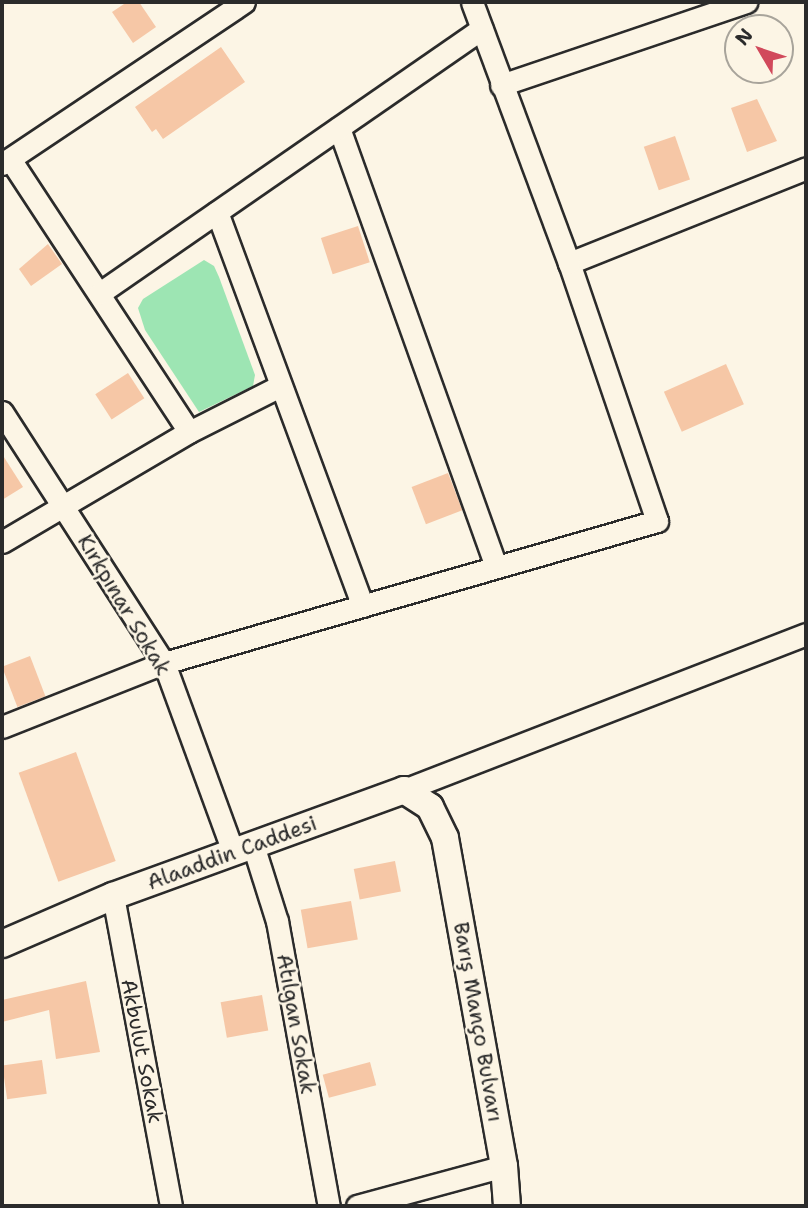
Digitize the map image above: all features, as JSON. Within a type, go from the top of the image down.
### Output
[{"type":"street","points":[[189,432],[100,293],[6,161],[244,2]]},
{"type":"street","points":[[2,727],[164,663],[657,521],[569,262],[472,2]]},
{"type":"street","points":[[501,85],[746,2]]},
{"type":"street","points":[[100,293],[481,29]]},
{"type":"street","points":[[339,128],[496,568]]},
{"type":"street","points":[[569,262],[806,168]]},
{"type":"street","points":[[217,212],[278,387],[363,606]]},
{"type":"street","points":[[2,542],[189,432],[278,387]]},
{"type":"street","name":"Kırkpınar Sokak","points":[[2,412],[164,663],[243,848]]},
{"type":"street","points":[[404,790],[806,634]]},
{"type":"street","name":"Barış Manço Bulvarı","points":[[404,790],[430,807],[445,838],[504,1166],[507,1206]]},
{"type":"street","name":"Alaaddin Caddesi","points":[[2,944],[113,896],[404,790]]},
{"type":"street","name":"Atılgan Sokak","points":[[243,848],[277,921],[329,1206]]},
{"type":"street","name":"Akbulut Sokak","points":[[113,896],[171,1206]]},
{"type":"street","points":[[357,1206],[504,1166]]},
{"type":"green space","points":[[204,260],[214,266],[219,277],[255,375],[253,386],[199,412],[145,330],[138,308],[143,299]]},
{"type":"building","points":[[127,2],[139,2],[156,27],[133,43],[112,12]]},
{"type":"building","points":[[221,47],[245,82],[163,139],[156,129],[152,132],[135,107]]},
{"type":"building","points":[[757,99],[777,141],[747,152],[731,108]]},
{"type":"building","points":[[675,136],[690,179],[659,190],[644,147]]},
{"type":"building","points":[[358,226],[370,262],[333,274],[321,238]]},
{"type":"building","points":[[48,244],[62,264],[31,286],[19,269]]},
{"type":"building","points":[[726,364],[744,404],[682,432],[664,392]]},
{"type":"building","points":[[128,373],[144,398],[112,419],[95,394]]},
{"type":"building","points":[[2,454],[23,487],[2,500]]},
{"type":"building","points":[[448,473],[462,510],[426,524],[412,487]]},
{"type":"building","points":[[30,656],[45,696],[17,707],[2,667]]},
{"type":"building","points":[[76,752],[116,861],[58,882],[19,773]]},
{"type":"building","points":[[395,861],[401,891],[360,899],[354,869]]},
{"type":"building","points":[[351,901],[358,939],[308,948],[301,910]]},
{"type":"building","points":[[86,981],[100,1052],[56,1059],[49,1010],[2,1022],[2,1000]]},
{"type":"building","points":[[262,995],[268,1030],[227,1038],[221,1002]]},
{"type":"building","points":[[42,1060],[47,1094],[7,1099],[2,1066]]},
{"type":"building","points":[[370,1062],[376,1085],[329,1098],[323,1075]]}]
